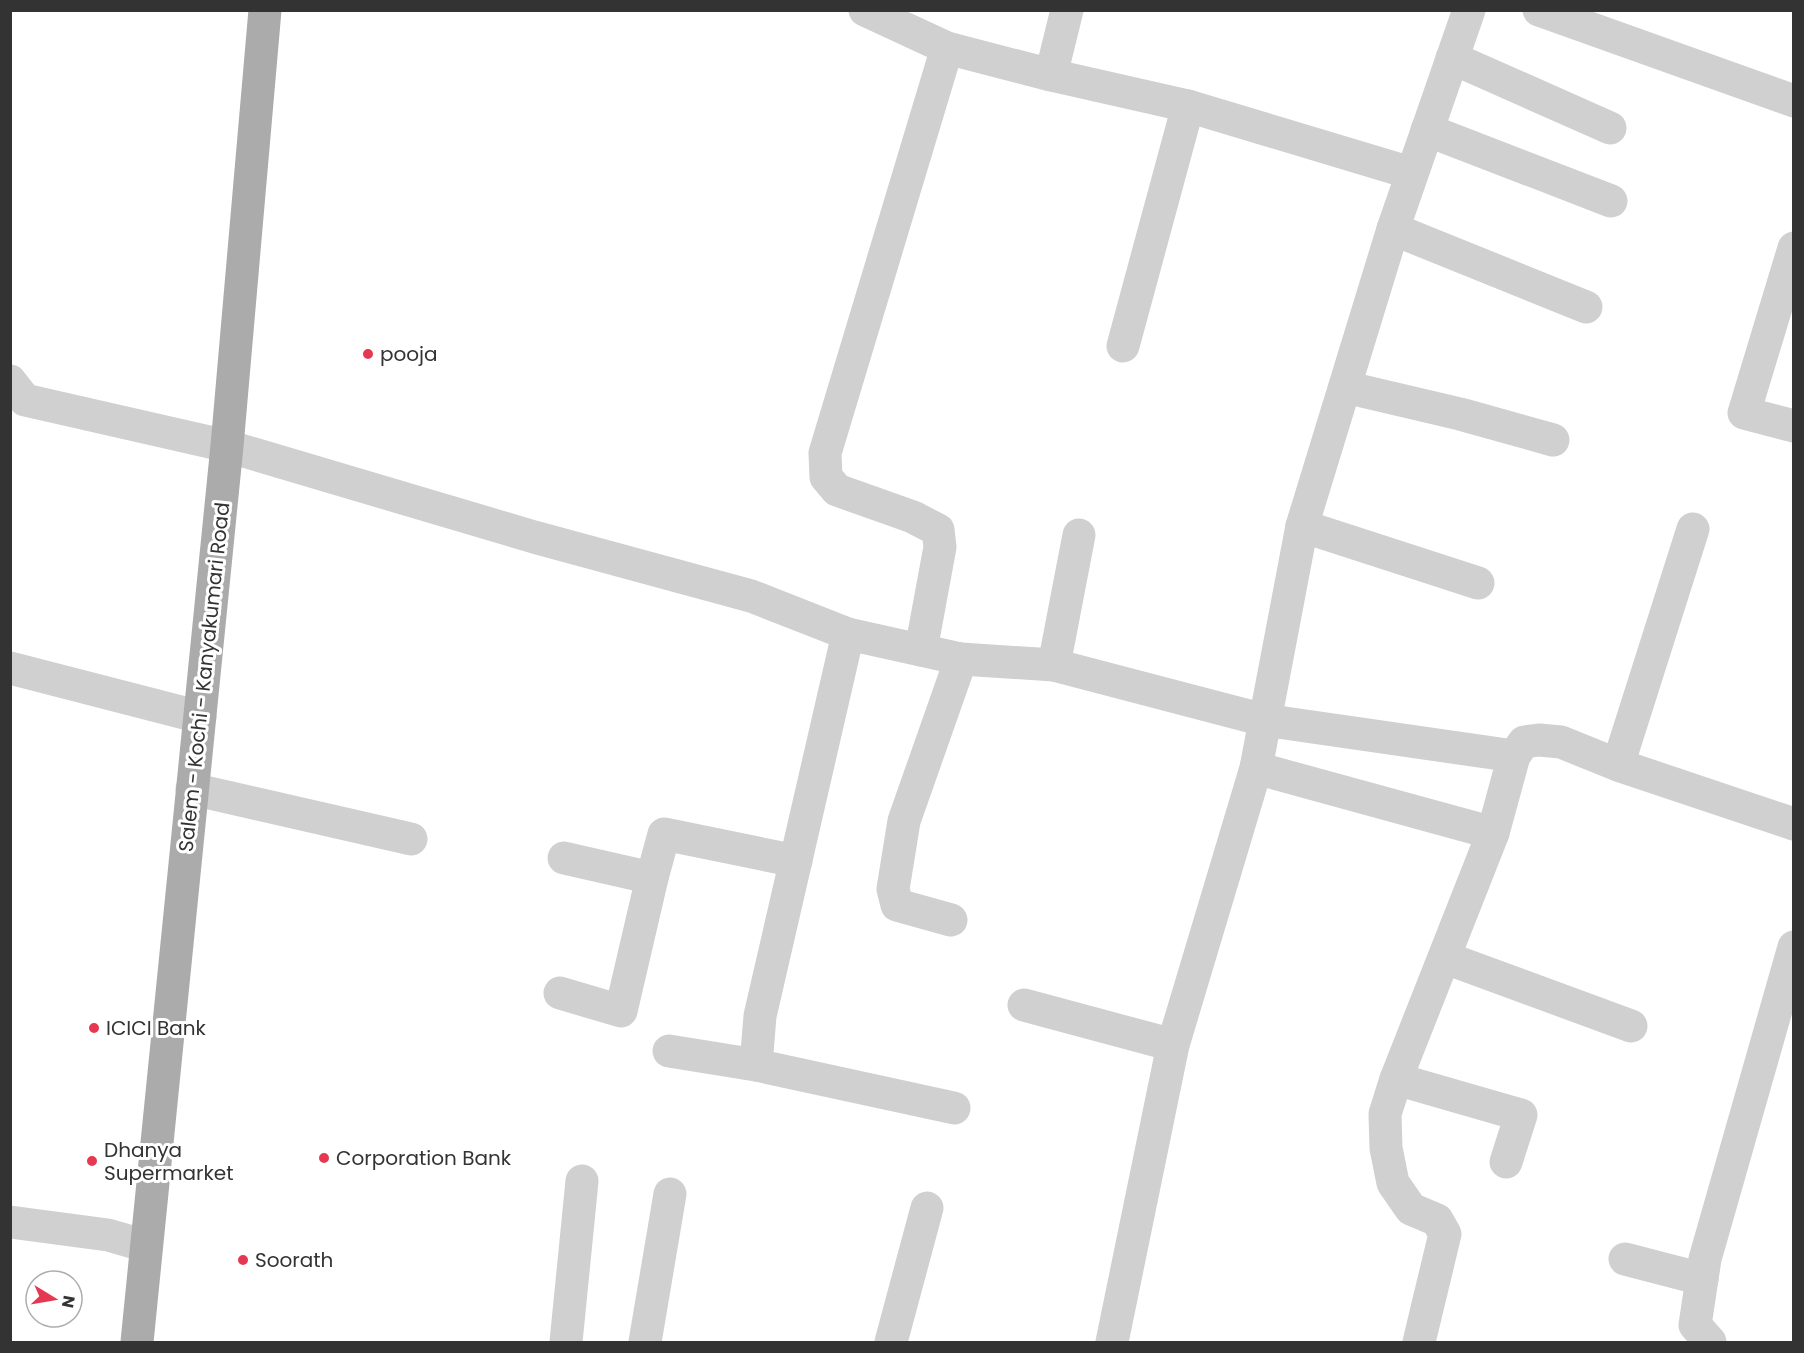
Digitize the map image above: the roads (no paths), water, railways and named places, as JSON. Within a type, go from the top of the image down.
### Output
[{"type":"main road","name":"Salem - Kochi - Kanyakumari Road","points":[[137,1342],[227,446],[265,10]]},
{"type":"street","points":[[865,10],[947,48],[1051,75],[1188,106],[1411,173]]},
{"type":"street","points":[[1051,75],[1067,10]]},
{"type":"street","points":[[1112,1342],[1173,1046],[1257,768],[1264,720],[1302,526],[1393,228],[1469,10]]},
{"type":"street","points":[[1539,10],[1794,101]]},
{"type":"street","points":[[921,650],[940,547],[938,530],[913,517],[837,490],[826,477],[825,453],[947,48]]},
{"type":"street","points":[[1452,58],[1611,128]]},
{"type":"street","points":[[1123,346],[1188,106]]},
{"type":"street","points":[[1427,129],[1611,201]]},
{"type":"street","points":[[1393,228],[1587,307]]},
{"type":"street","points":[[1794,248],[1744,413],[1794,426]]},
{"type":"street","points":[[10,381],[25,400],[227,446],[534,537],[751,596],[848,634],[961,659],[1054,665],[1264,720],[1514,756]]},
{"type":"street","points":[[1345,387],[1460,414],[1553,440]]},
{"type":"street","points":[[1302,526],[1478,583]]},
{"type":"street","points":[[1618,765],[1693,529]]},
{"type":"street","points":[[1054,665],[1079,535]]},
{"type":"street","points":[[756,1065],[760,1016],[848,634]]},
{"type":"street","points":[[951,920],[897,905],[893,889],[904,821],[961,659]]},
{"type":"street","points":[[10,668],[200,717]]},
{"type":"street","points":[[1419,1342],[1445,1234],[1437,1220],[1411,1209],[1393,1183],[1386,1148],[1385,1114],[1396,1079],[1446,958],[1493,833],[1514,756],[1524,742],[1539,740],[1561,742],[1618,765],[1794,824]]},
{"type":"street","points":[[1257,768],[1493,833]]},
{"type":"street","points":[[192,789],[411,839]]},
{"type":"street","points":[[560,993],[621,1011],[664,834],[796,861]]},
{"type":"street","points":[[564,858],[652,878]]},
{"type":"street","points":[[1710,1342],[1695,1325],[1705,1259],[1786,1003],[1794,946]]},
{"type":"street","points":[[1446,958],[1631,1026]]},
{"type":"street","points":[[1024,1005],[1173,1046]]},
{"type":"street","points":[[669,1050],[756,1065],[954,1108]]},
{"type":"street","points":[[1396,1079],[1521,1115],[1506,1162]]},
{"type":"street","points":[[566,1342],[582,1181]]},
{"type":"street","points":[[645,1342],[670,1194]]},
{"type":"street","points":[[891,1342],[927,1208]]},
{"type":"street","points":[[10,1222],[108,1235],[146,1246]]},
{"type":"street","points":[[1625,1259],[1702,1279]]},
{"type":"place","name":"pooja","points":[[368,354]]},
{"type":"place","name":"ICICI Bank","points":[[94,1028]]},
{"type":"place","name":"Corporation Bank","points":[[324,1158]]},
{"type":"place","name":"Dhanya Supermarket","points":[[92,1161]]},
{"type":"place","name":"Soorath","points":[[243,1260]]}]
